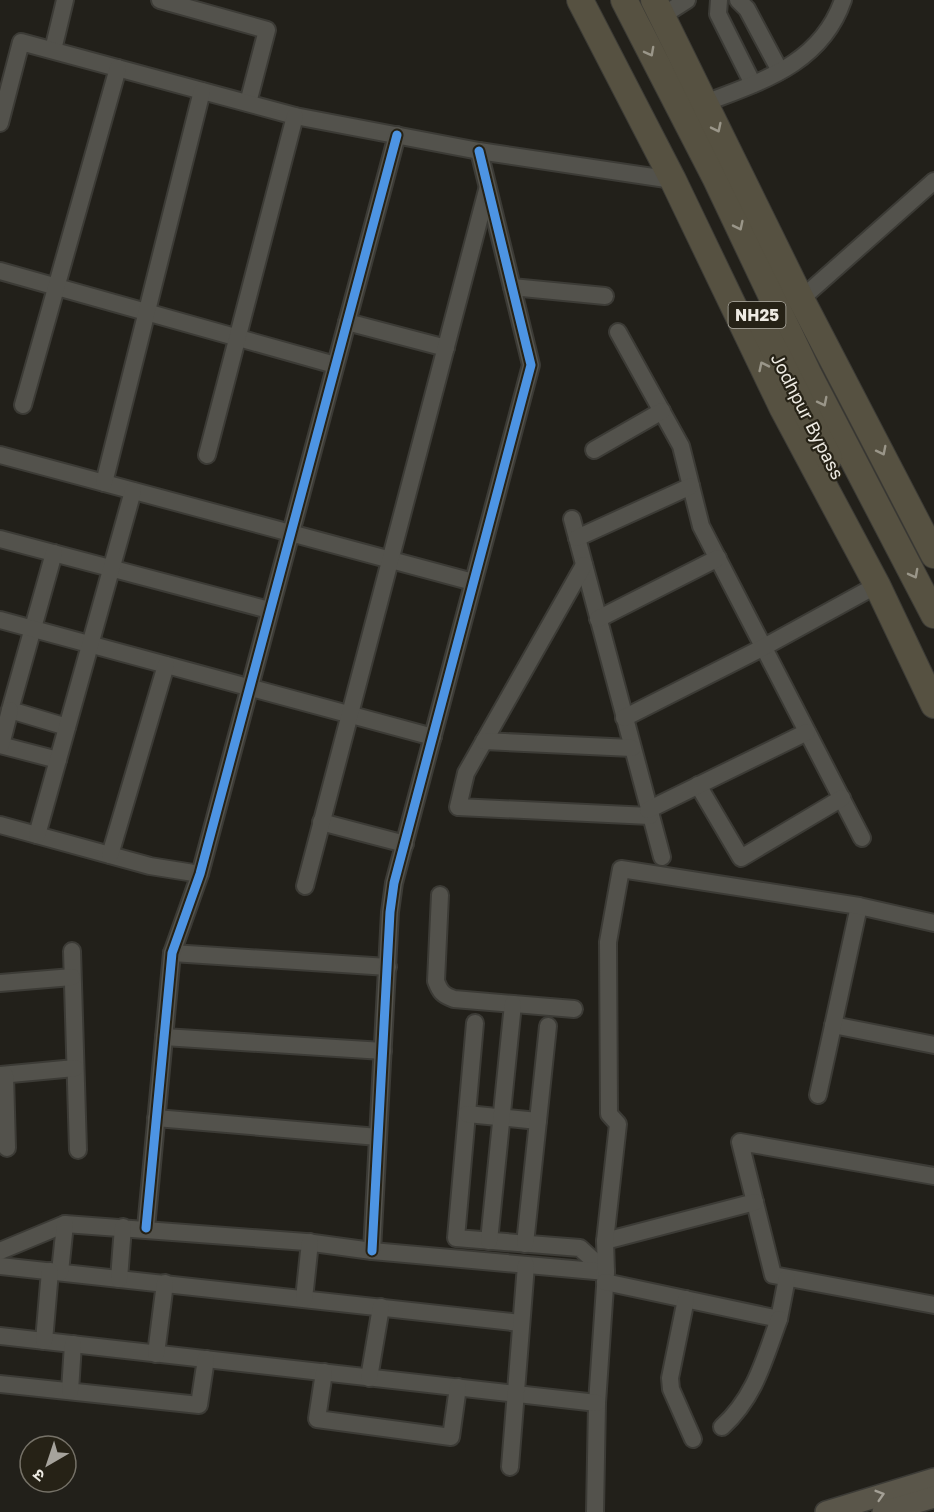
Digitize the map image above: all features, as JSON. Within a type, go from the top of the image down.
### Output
[{"type":"highway","name":"NH25","points":[[580,0],[673,180],[783,409],[877,585],[934,705]]},
{"type":"highway","name":"Jodhpur Bypass","points":[[598,0],[934,672]]},
{"type":"highway","name":"Jodhpur Bypass","points":[[624,0],[716,177],[809,375],[934,615]]},
{"type":"highway","name":"NH25","points":[[658,8],[801,299],[934,555]]},
{"type":"main road","points":[[826,1512],[934,1479]]},
{"type":"main road","points":[[883,1512],[934,1497]]},
{"type":"street","points":[[53,51],[65,0]]},
{"type":"street","points":[[160,0],[267,30],[248,104]]},
{"type":"street","points":[[658,8],[687,0]]},
{"type":"street","points":[[719,0],[718,14],[753,84]]},
{"type":"street","points":[[738,0],[747,9],[780,71]]},
{"type":"street","points":[[705,103],[780,71],[816,47],[843,0]]},
{"type":"street","points":[[0,123],[7,66],[21,42],[295,116],[479,151],[673,180]]},
{"type":"street","points":[[23,405],[118,68]]},
{"type":"street","points":[[104,483],[202,91]]},
{"type":"street","points":[[207,455],[295,116]]},
{"type":"street","points":[[146,1228],[172,954],[200,874],[248,687],[398,135]]},
{"type":"street","points":[[372,1251],[392,902],[405,844],[531,365],[479,151]]},
{"type":"street","points":[[801,299],[934,181]]},
{"type":"street","points":[[305,886],[488,187]]},
{"type":"street","points":[[0,271],[335,365]]},
{"type":"street","points":[[512,287],[605,296]]},
{"type":"street","points":[[347,322],[446,348]]},
{"type":"street","points":[[618,332],[681,446],[701,526],[862,838]]},
{"type":"street","points":[[594,450],[662,411]]},
{"type":"street","points":[[0,455],[473,582]]},
{"type":"street","points":[[577,538],[691,486]]},
{"type":"street","points":[[37,835],[133,491]]},
{"type":"street","points":[[572,519],[662,857]]},
{"type":"street","points":[[0,539],[269,610]]},
{"type":"street","points":[[54,553],[35,629],[0,745],[58,760]]},
{"type":"street","points":[[598,619],[718,558]]},
{"type":"street","points":[[584,565],[466,773],[458,807],[649,813],[698,785],[807,732]]},
{"type":"street","points":[[624,718],[764,647],[877,585]]},
{"type":"street","points":[[0,620],[433,737]]},
{"type":"street","points":[[110,855],[166,665]]},
{"type":"street","points":[[10,710],[67,727]]},
{"type":"street","points":[[484,741],[632,748]]},
{"type":"street","points":[[698,785],[741,858],[842,798]]},
{"type":"street","points":[[321,822],[405,844]]},
{"type":"street","points":[[0,825],[150,866],[200,874]]},
{"type":"street","points":[[595,1512],[597,1403],[605,1241],[618,1124],[609,1114],[608,942],[621,869],[859,906],[934,923]]},
{"type":"street","points":[[440,895],[436,981],[440,992],[454,999],[574,1009]]},
{"type":"street","points":[[818,1095],[859,906]]},
{"type":"street","points":[[72,951],[78,1150]]},
{"type":"street","points":[[172,954],[388,967]]},
{"type":"street","points":[[0,983],[72,977]]},
{"type":"street","points":[[489,1241],[513,1005]]},
{"type":"street","points":[[476,1023],[456,1238],[580,1248],[605,1277]]},
{"type":"street","points":[[833,1025],[934,1045]]},
{"type":"street","points":[[525,1244],[548,1026]]},
{"type":"street","points":[[164,1036],[383,1051]]},
{"type":"street","points":[[7,1149],[2,1075],[75,1068]]},
{"type":"street","points":[[467,1114],[538,1121]]},
{"type":"street","points":[[156,1118],[378,1137]]},
{"type":"street","points":[[934,1176],[740,1142],[773,1275],[934,1305]]},
{"type":"street","points":[[605,1241],[755,1202]]},
{"type":"street","points":[[0,1251],[65,1224],[146,1228],[310,1242],[372,1251],[526,1265],[605,1277],[686,1299],[779,1319]]},
{"type":"street","points":[[44,1341],[65,1224]]},
{"type":"street","points":[[119,1279],[123,1227]]},
{"type":"street","points":[[304,1299],[310,1242]]},
{"type":"street","points":[[510,1467],[526,1265]]},
{"type":"street","points":[[0,1266],[521,1323]]},
{"type":"street","points":[[723,1427],[752,1393],[779,1319],[787,1278]]},
{"type":"street","points":[[156,1354],[165,1283]]},
{"type":"street","points":[[686,1299],[670,1378],[671,1389],[693,1439]]},
{"type":"street","points":[[369,1378],[381,1307]]},
{"type":"street","points":[[0,1336],[597,1403]]},
{"type":"street","points":[[70,1391],[73,1344]]},
{"type":"street","points":[[0,1384],[199,1405],[206,1359]]},
{"type":"street","points":[[324,1372],[317,1419],[451,1437],[458,1388]]},
{"type":"cycle path","points":[[146,1228],[172,953],[200,874],[397,135]]},
{"type":"cycle path","points":[[372,1251],[390,912],[394,883],[531,365],[479,151]]}]
